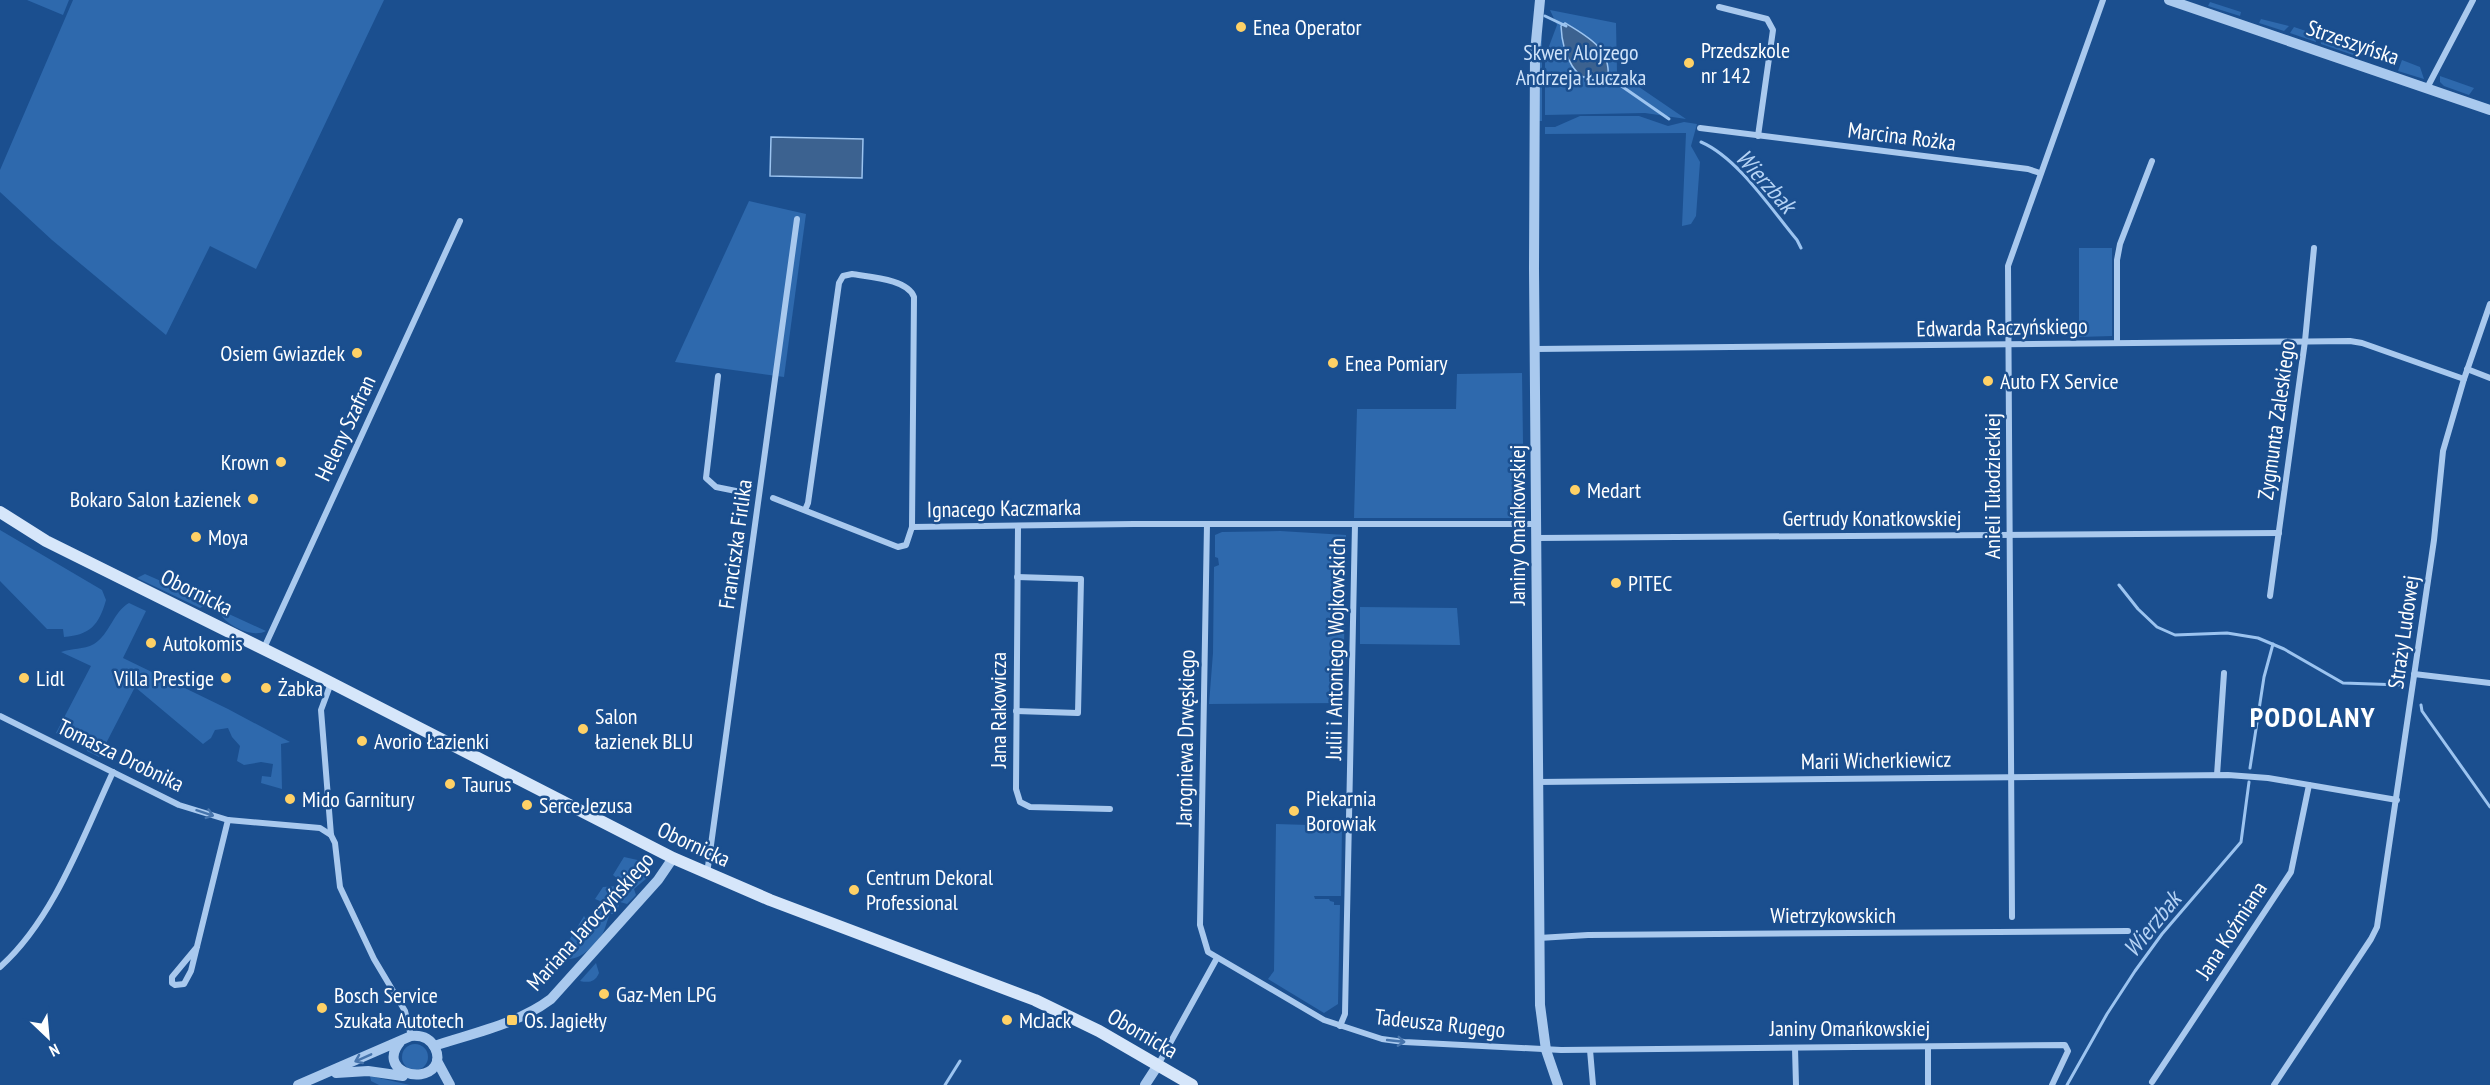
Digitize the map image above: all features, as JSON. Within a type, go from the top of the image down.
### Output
[{"type":"main road","name":"Obornicka","points":[[0,512],[46,541],[264,649],[673,858],[792,909],[1030,997],[1099,1031],[1192,1085]]},
{"type":"street","name":"Janiny Omańkowskiej","points":[[1540,0],[1535,52],[1537,782],[1540,1005],[1546,1050],[1558,1085]]},
{"type":"street","name":"Anieli Tułodzieckiej","points":[[2012,916],[2008,266],[2103,0]]},
{"type":"street","name":"Strzeszyńska","points":[[2169,0],[2490,110]]},
{"type":"street","points":[[2427,88],[2473,0]]},
{"type":"street","points":[[1719,7],[1767,19],[1773,30],[1758,136]]},
{"type":"street","name":"Marcina Rożka","points":[[1700,128],[2028,169],[2040,173]]},
{"type":"street","points":[[2117,344],[2117,260],[2120,244],[2152,161]]},
{"type":"street","name":"Franciszka Firlika","points":[[707,874],[797,219]]},
{"type":"street","name":"Heleny Szafran","points":[[264,649],[460,221]]},
{"type":"street","name":"Zygmunta Zaleskiego","points":[[2270,596],[2305,341],[2314,248]]},
{"type":"street","name":"Ignacego Kaczmarka","points":[[805,510],[808,503],[839,283],[843,276],[852,274],[905,284],[914,297],[912,527],[1537,524]]},
{"type":"street","name":"Straży Ludowej","points":[[2274,1085],[2377,927],[2434,540],[2443,451],[2467,369],[2490,304]]},
{"type":"street","name":"Edwarda Raczyńskiego","points":[[1535,349],[2305,341],[2362,343],[2464,379]]},
{"type":"street","points":[[2467,369],[2490,378]]},
{"type":"street","name":"Franciszka Firlika","points":[[718,376],[706,478],[716,487],[746,493]]},
{"type":"street","name":"Franciszka Firlika","points":[[773,498],[898,547],[906,545],[912,527]]},
{"type":"street","name":"Jarogniewa Drwęskiego","points":[[1207,524],[1200,925],[1208,952]]},
{"type":"street","name":"Julii i Antoniego Wojkowskich","points":[[1340,1026],[1345,1014],[1355,524]]},
{"type":"street","name":"Jana Rakowicza","points":[[1018,527],[1016,789],[1020,802],[1030,807],[1110,808]]},
{"type":"street","name":"Gertrudy Konatkowskiej","points":[[1537,538],[2279,533]]},
{"type":"street","points":[[1016,711],[1078,713],[1081,579],[1017,577]]},
{"type":"street","points":[[2217,775],[2224,674]]},
{"type":"street","points":[[2414,674],[2490,683]]},
{"type":"street","points":[[331,683],[321,710],[331,835],[335,843],[340,887],[374,958],[405,1011],[411,1036]]},
{"type":"street","name":"Tomasza Drobnika","points":[[0,717],[179,805],[228,820],[320,828],[331,835]]},
{"type":"street","points":[[0,967],[27,937],[52,900],[113,772]]},
{"type":"street","name":"Marii Wicherkiewicz","points":[[1537,782],[2217,775],[2268,778],[2397,800]]},
{"type":"street","name":"Jana Koźmiana","points":[[2152,1082],[2291,872],[2309,785]]},
{"type":"street","points":[[197,947],[172,977],[172,983],[175,985],[181,986],[188,979],[197,947],[228,820]]},
{"type":"street","name":"Mariana Jaroczyńskiego","points":[[434,1046],[532,1012],[551,999],[658,880],[673,858]]},
{"type":"street","name":"Wietrzykowskich","points":[[1539,938],[1599,935],[2128,931]]},
{"type":"street","name":"Tadeusza Rugego","points":[[1208,952],[1324,1020],[1382,1039],[1546,1050]]},
{"type":"street","points":[[1145,1085],[1217,958]]},
{"type":"street","points":[[298,1085],[411,1036],[424,1037],[434,1046],[437,1060],[450,1085]]},
{"type":"street","points":[[400,1042],[395,1050],[394,1059],[397,1069],[425,1085]]},
{"type":"street","name":"Janiny Omańkowskiej","points":[[1546,1050],[2065,1045],[2068,1051],[2052,1085]]},
{"type":"street","points":[[1928,1047],[1928,1085]]},
{"type":"street","points":[[1795,1048],[1796,1085]]},
{"type":"street","points":[[1590,1050],[1593,1085]]},
{"type":"street","points":[[327,1074],[368,1071],[409,1077],[429,1074],[437,1060]]},
{"type":"green space","points":[[27,0],[69,0],[63,15]]},
{"type":"green space","points":[[73,0],[384,0],[256,269],[210,246],[166,335],[52,240],[0,192],[0,170]]},
{"type":"green space","points":[[2210,2],[2241,12],[2240,16],[2208,6]]},
{"type":"green space","name":"Skwer Alojzego Andrzeja Łuczaka","points":[[1550,10],[1616,23],[1617,72],[1686,119],[1645,113],[1545,115],[1545,57],[1557,25]]},
{"type":"green space","points":[[2261,19],[2289,26],[2284,31],[2259,23]]},
{"type":"green space","points":[[2294,27],[2315,34],[2316,42],[2290,33]]},
{"type":"green space","points":[[1542,33],[1542,121],[1539,121],[1539,54]]},
{"type":"green space","points":[[2320,36],[2360,46],[2358,53],[2353,55],[2321,44]]},
{"type":"green space","points":[[2402,60],[2420,67],[2424,79],[2398,71]]},
{"type":"green space","points":[[2440,76],[2474,88],[2469,95],[2444,86],[2440,82]]},
{"type":"green space","points":[[1580,116],[1639,116],[1668,126],[1684,122],[1697,124],[1691,146],[1700,162],[1696,216],[1691,224],[1682,226],[1686,133],[1545,134],[1545,127],[1555,127]]},
{"type":"green space","points":[[749,201],[806,214],[784,377],[675,362]]},
{"type":"green space","points":[[2079,248],[2112,248],[2112,336],[2079,337]]},
{"type":"green space","points":[[1522,373],[1524,511],[1515,518],[1354,518],[1357,409],[1456,409],[1457,374]]},
{"type":"green space","points":[[0,530],[102,590],[106,600],[100,616],[92,627],[81,634],[64,637],[63,629],[47,629],[0,581]]},
{"type":"green space","points":[[1280,531],[1346,535],[1343,703],[1209,704],[1213,653],[1214,567],[1219,565],[1218,558],[1215,557],[1215,535],[1222,532]]},
{"type":"green space","points":[[145,574],[204,600],[205,603],[208,602],[200,608],[137,578]]},
{"type":"green space","points":[[129,603],[146,611],[123,658],[290,742],[281,744],[282,789],[261,783],[262,776],[271,777],[273,764],[261,762],[244,765],[237,761],[240,746],[228,728],[215,730],[211,738],[203,744],[135,687],[99,757],[87,751],[89,743],[82,739],[79,744],[56,733],[91,666],[61,652],[94,644]]},
{"type":"green space","points":[[1360,607],[1457,608],[1460,645],[1360,644]]},
{"type":"green space","points":[[218,609],[266,631],[253,633],[238,629],[225,620]]},
{"type":"green space","points":[[1276,824],[1342,826],[1341,896],[1314,896],[1315,899],[1329,899],[1334,902],[1334,905],[1340,905],[1338,1004],[1324,1013],[1268,979],[1274,971]]},
{"type":"green space","points":[[624,857],[642,861],[646,866],[647,878],[634,889],[636,895],[627,904],[620,902],[616,914],[610,914],[603,933],[593,946],[584,954],[569,959],[563,950],[584,916],[589,924],[594,921],[600,901],[595,899],[603,887],[617,886],[618,879],[613,875]]},
{"type":"green space","points":[[596,963],[599,973],[596,978],[589,982],[580,981]]},
{"type":"green space","points":[[415,1044],[424,1048],[428,1057],[424,1066],[415,1070],[406,1066],[402,1057],[406,1048]]},
{"type":"green space","points":[[370,1076],[410,1085],[379,1085],[371,1081]]},
{"type":"shaded area","points":[[1565,23],[1589,38],[1602,51],[1608,67],[1608,77],[1596,80],[1586,78],[1572,66],[1562,36],[1561,26]]},
{"type":"shaded area","points":[[771,137],[863,139],[862,178],[770,176]]},
{"type":"waterway","name":"Wierzbak","points":[[1545,16],[1566,26]]},
{"type":"waterway","name":"Wierzbak","points":[[1607,76],[1669,119]]},
{"type":"waterway","name":"Wierzbak","points":[[1701,142],[1715,150],[1741,172],[1797,240],[1801,248]]},
{"type":"waterway","name":"Wierzbak","points":[[2119,585],[2138,609],[2157,627],[2175,635],[2227,633],[2258,638],[2284,649],[2343,683],[2402,685]]},
{"type":"waterway","name":"Wierzbak","points":[[2250,768],[2264,677],[2273,644]]},
{"type":"waterway","name":"Wierzbak","points":[[2421,705],[2422,711],[2490,807]]},
{"type":"waterway","name":"Wierzbak","points":[[2067,1085],[2107,1014],[2135,971],[2162,934],[2241,842],[2249,782]]},
{"type":"waterway","points":[[945,1085],[960,1061]]},
{"type":"place","name":"Enea Operator","points":[[1241,27]]},
{"type":"place","name":"Przedszkole nr 142","points":[[1689,63]]},
{"type":"place","name":"Osiem Gwiazdek","points":[[357,353]]},
{"type":"place","name":"Enea Pomiary","points":[[1333,363]]},
{"type":"place","name":"Auto FX Service","points":[[1988,381]]},
{"type":"place","name":"Krown","points":[[281,462]]},
{"type":"place","name":"Medart","points":[[1575,490]]},
{"type":"place","name":"Bokaro Salon Łazienek","points":[[253,499]]},
{"type":"place","name":"Moya","points":[[196,537]]},
{"type":"place","name":"PITEC","points":[[1616,583]]},
{"type":"place","name":"Autokomis","points":[[151,643]]},
{"type":"place","name":"Lidl","points":[[24,678]]},
{"type":"place","name":"Villa Prestige","points":[[226,678]]},
{"type":"place","name":"Żabka","points":[[266,688]]},
{"type":"place","name":"Salon łazienek BLU","points":[[583,729]]},
{"type":"place","name":"Avorio Łazienki","points":[[362,741]]},
{"type":"place","name":"Taurus","points":[[450,784]]},
{"type":"place","name":"Mido Garnitury","points":[[290,799]]},
{"type":"place","name":"Serce Jezusa","points":[[527,805]]},
{"type":"place","name":"Piekarnia Borowiak","points":[[1294,811]]},
{"type":"place","name":"Centrum Dekoral Professional","points":[[854,890]]},
{"type":"place","name":"Gaz-Men LPG","points":[[604,994]]},
{"type":"place","name":"Bosch Service Szukała Autotech","points":[[322,1008]]},
{"type":"place","name":"Os. Jagiełły","points":[[512,1020]]},
{"type":"place","name":"McJack","points":[[1007,1020]]},
{"type":"district","name":"PODOLANY","points":[[2313,716]]}]
